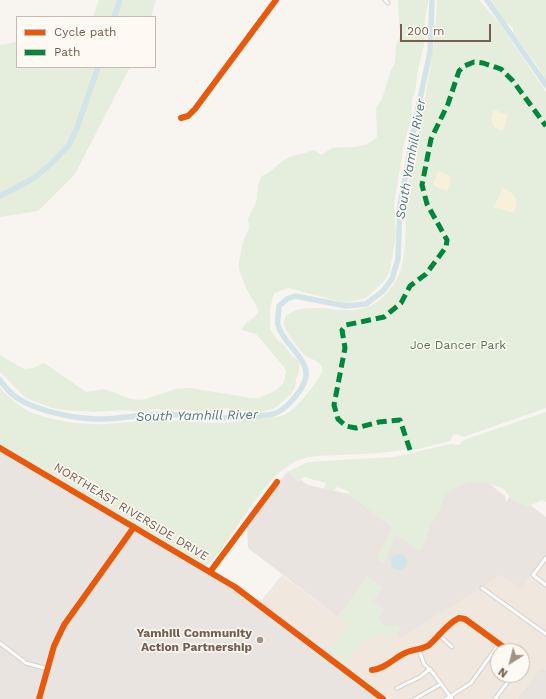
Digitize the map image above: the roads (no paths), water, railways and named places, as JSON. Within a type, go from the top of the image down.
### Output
[{"type":"street","points":[[181,118],[188,116],[195,109],[276,0]]},
{"type":"street","points":[[385,0],[388,3]]},
{"type":"street","name":"NORTHEAST RIVERSIDE DRIVE","points":[[0,448],[235,587],[383,699]]},
{"type":"street","points":[[210,572],[277,482]]},
{"type":"street","points":[[39,699],[57,639],[70,616],[134,527]]},
{"type":"street","points":[[546,558],[533,576],[546,585]]},
{"type":"street","points":[[482,588],[546,634]]},
{"type":"street","points":[[372,670],[383,667],[406,653],[419,650],[428,645],[438,634],[457,619],[463,618],[498,643]]},
{"type":"street","points":[[438,634],[452,647]]},
{"type":"street","points":[[0,643],[26,663],[48,669]]},
{"type":"street","points":[[419,650],[422,661],[430,669],[450,698]]},
{"type":"street","points":[[446,699],[450,698],[471,683],[490,657]]},
{"type":"street","points":[[397,688],[420,677],[430,669]]},
{"type":"street","points":[[495,699],[506,683]]},
{"type":"street","points":[[415,699],[441,684]]},
{"type":"waterway","name":"South Yamhill River","points":[[114,16],[120,0]]},
{"type":"waterway","name":"South Yamhill River","points":[[0,380],[6,388],[19,399],[35,407],[56,413],[95,419],[158,414],[174,414],[193,418],[250,417],[276,413],[288,404],[302,387],[306,375],[302,360],[285,339],[278,325],[279,306],[287,299],[295,296],[346,306],[366,304],[383,291],[392,279],[398,259],[400,206],[430,52],[432,0]]},
{"type":"waterway","name":"South Yamhill River","points":[[487,0],[546,85]]},
{"type":"waterway","name":"South Yamhill River","points":[[0,196],[34,178],[52,163],[69,145],[77,128],[98,68]]},
{"type":"place","name":"Yamhill Community Action Partnership","points":[[260,640]]},
{"type":"park label","name":"Joe Dancer Park","points":[[458,345]]}]
